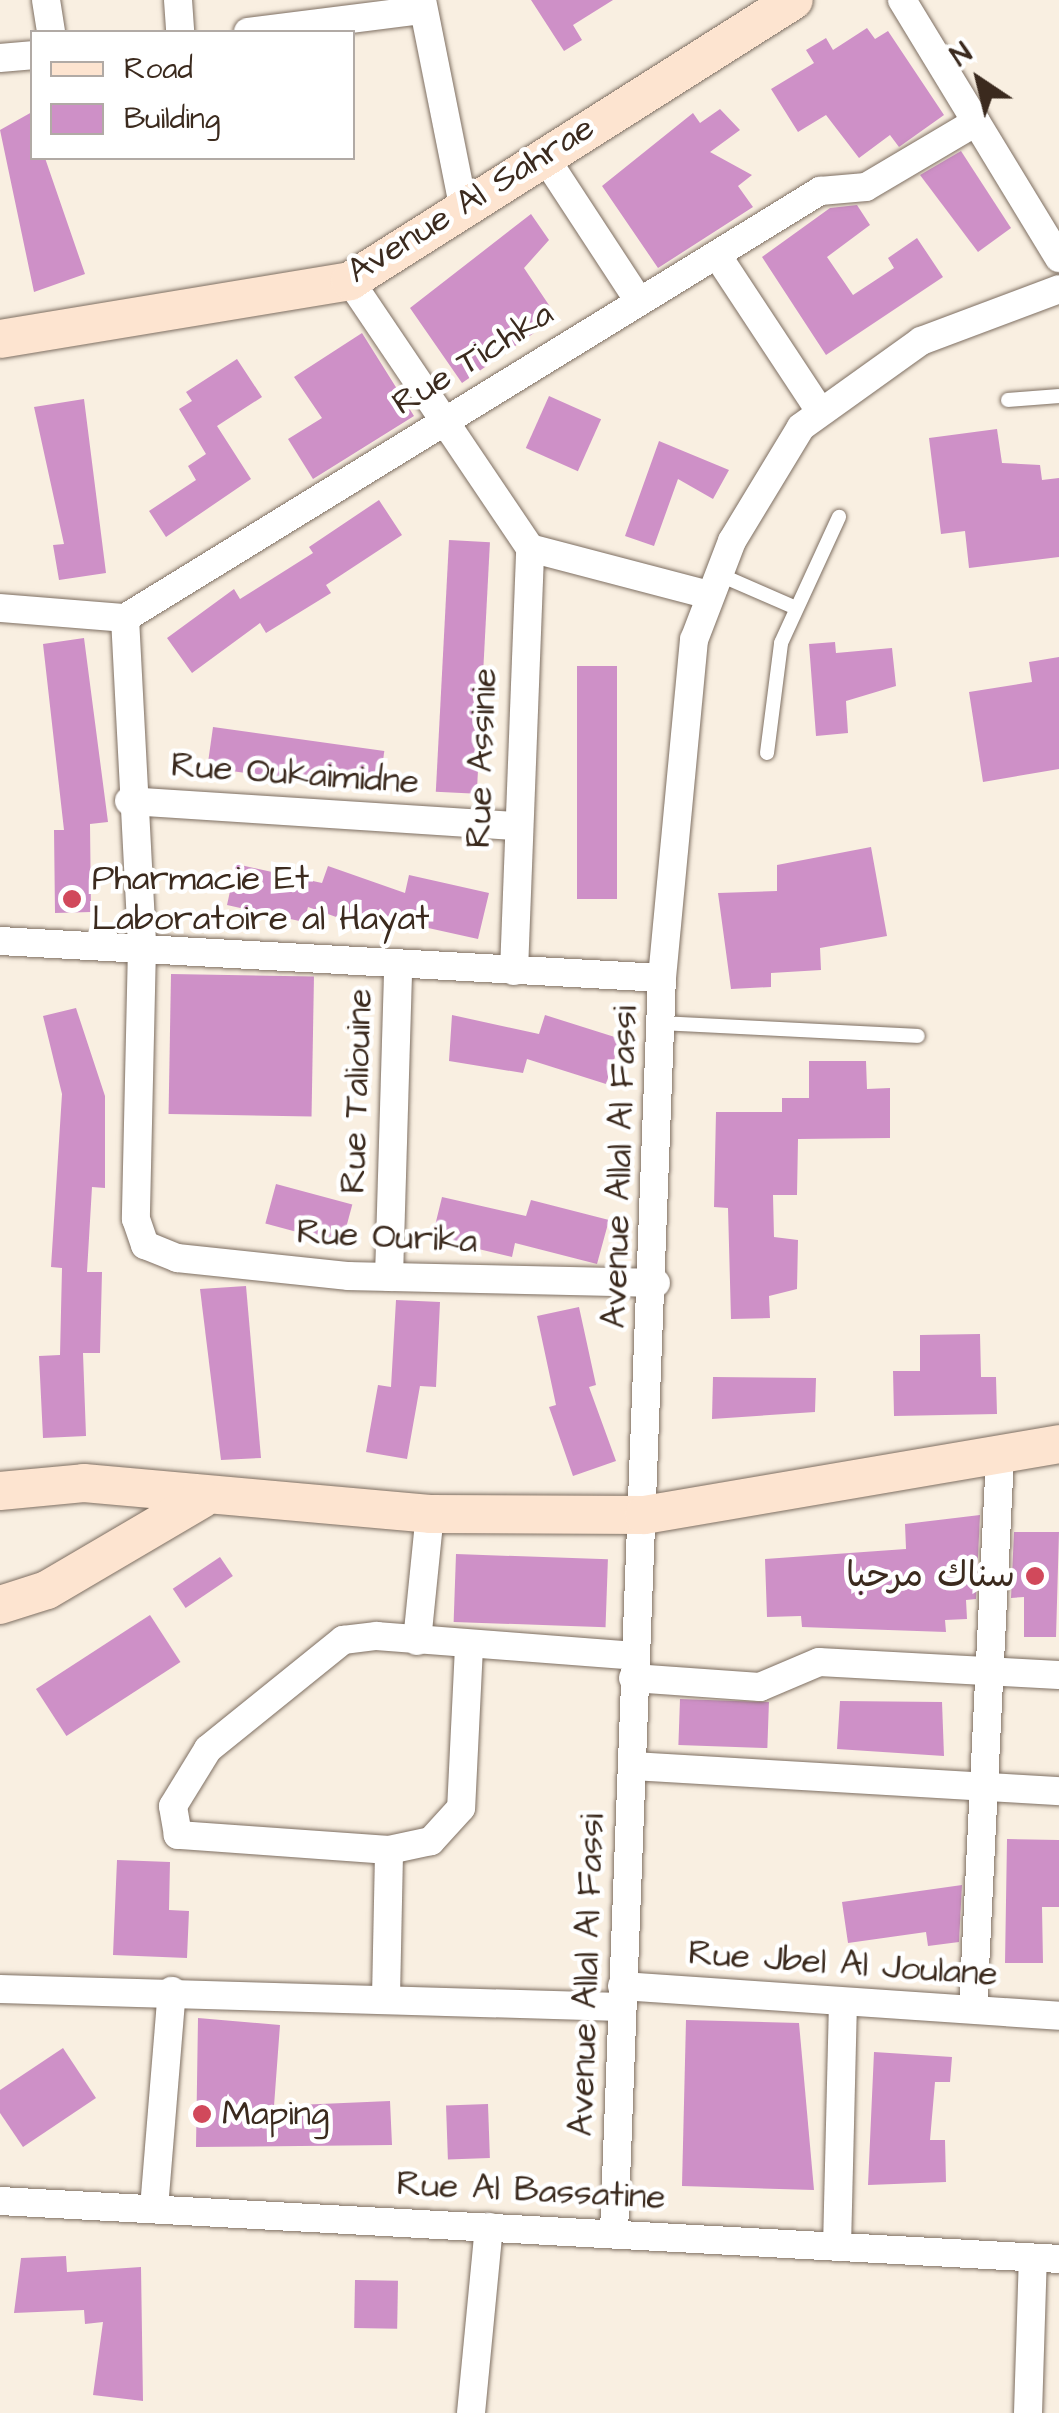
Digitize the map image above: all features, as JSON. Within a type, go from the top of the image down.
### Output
[{"type":"street","points":[[46,0],[51,30]]},
{"type":"street","points":[[178,0],[180,30]]},
{"type":"street","name":"Avenue Al Sahrae","points":[[0,340],[350,281],[794,0]]},
{"type":"street","points":[[902,0],[1059,258]]},
{"type":"street","points":[[261,30],[422,5],[463,206]]},
{"type":"street","points":[[0,58],[30,55]]},
{"type":"street","name":"Rue Tichka","points":[[124,618],[820,191],[866,187],[976,122]]},
{"type":"street","points":[[544,156],[639,301]]},
{"type":"street","points":[[717,255],[820,411]]},
{"type":"street","points":[[350,281],[530,548],[714,585]]},
{"type":"street","name":"Avenue Allal Al Fassi","points":[[614,2232],[634,1766],[633,1667],[656,1283],[662,978],[680,746],[714,585],[772,465],[820,411],[922,341],[1059,289]]},
{"type":"street","name":"Rue Assinie","points":[[514,971],[516,826],[530,548]]},
{"type":"street","points":[[0,608],[124,618],[129,801],[142,947]]},
{"type":"street","name":"Rue Oukaimidne","points":[[129,801],[516,826]]},
{"type":"street","points":[[0,941],[662,978]]},
{"type":"street","name":"Rue Ourika","points":[[142,947],[136,1219],[160,1255],[389,1277],[656,1283]]},
{"type":"street","name":"Rue Taliouine","points":[[389,1277],[398,966]]},
{"type":"street","points":[[0,1492],[84,1483],[202,1499],[430,1514],[644,1515],[1059,1444]]},
{"type":"street","points":[[974,2009],[1000,1457]]},
{"type":"street","points":[[0,1605],[48,1590],[202,1499]]},
{"type":"street","points":[[417,1641],[430,1514]]},
{"type":"street","points":[[469,1647],[457,1818],[431,1841],[389,1850],[185,1841],[173,1806],[208,1749],[326,1651],[361,1636],[417,1641],[469,1647],[633,1667],[760,1687],[818,1662],[1059,1675]]},
{"type":"street","points":[[634,1766],[1059,1791]]},
{"type":"street","points":[[386,1998],[389,1850]]},
{"type":"street","name":"Rue Jbel Al Joulane","points":[[0,1989],[386,1998],[622,1997],[974,2009],[1059,2016]]},
{"type":"street","points":[[154,2208],[172,1991]]},
{"type":"street","points":[[837,2247],[843,2004]]},
{"type":"street","name":"Rue Al Bassatine","points":[[0,2201],[1046,2258]]},
{"type":"street","points":[[472,2413],[488,2227]]},
{"type":"street","points":[[1028,2413],[1046,2258]]},
{"type":"lane","points":[[1008,400],[1059,396]]},
{"type":"lane","points":[[768,753],[794,607],[840,518]]},
{"type":"lane","points":[[714,585],[794,607]]},
{"type":"lane","points":[[662,1023],[918,1036]]},
{"type":"building","points":[[531,0],[613,0],[573,25],[582,40],[564,51]]},
{"type":"building","points":[[867,28],[875,39],[888,31],[944,115],[899,147],[890,135],[859,158],[826,115],[798,132],[771,89],[814,63],[806,50],[826,38],[833,50]]},
{"type":"building","points":[[720,109],[740,130],[710,152],[752,175],[738,186],[753,207],[658,268],[602,186],[693,113],[700,123]]},
{"type":"building","points":[[30,113],[30,160],[46,160],[85,274],[34,292],[0,130]]},
{"type":"building","points":[[961,151],[1011,228],[978,252],[920,175]]},
{"type":"building","points":[[857,205],[870,225],[827,257],[853,295],[894,268],[888,258],[917,238],[943,277],[826,355],[762,257],[830,208]]},
{"type":"building","points":[[531,214],[549,240],[524,268],[557,317],[462,383],[410,308]]},
{"type":"building","points":[[362,333],[414,416],[313,479],[288,439],[322,418],[294,377]]},
{"type":"building","points":[[237,359],[262,397],[217,426],[251,479],[166,537],[149,511],[196,480],[188,466],[206,454],[179,409],[192,401],[186,392]]},
{"type":"building","points":[[549,396],[601,419],[578,471],[526,448]]},
{"type":"building","points":[[84,399],[106,573],[59,580],[53,545],[64,544],[34,407]]},
{"type":"building","points":[[997,429],[1002,463],[1040,465],[1042,480],[1059,478],[1059,557],[969,568],[965,531],[941,534],[929,438]]},
{"type":"building","points":[[659,441],[729,470],[713,499],[678,479],[654,546],[625,536]]},
{"type":"building","points":[[379,500],[402,535],[326,585],[331,593],[266,633],[260,623],[192,673],[167,638],[234,589],[240,599],[313,553],[309,547]]},
{"type":"building","points":[[449,540],[490,542],[477,794],[436,792]]},
{"type":"building","points":[[84,638],[108,822],[90,824],[91,912],[55,913],[54,830],[64,830],[43,644]]},
{"type":"building","points":[[835,642],[836,653],[892,648],[896,686],[846,701],[848,733],[816,736],[809,644]]},
{"type":"building","points":[[1059,657],[1059,769],[983,782],[969,692],[1032,682],[1029,662]]},
{"type":"building","points":[[577,666],[617,666],[617,899],[577,899]]},
{"type":"building","points":[[213,727],[384,751],[379,792],[207,768]]},
{"type":"building","points":[[871,847],[887,936],[820,948],[821,970],[771,973],[771,987],[731,989],[718,893],[777,891],[777,865]]},
{"type":"building","points":[[236,864],[322,883],[328,866],[405,893],[409,875],[489,893],[478,939],[392,920],[387,935],[308,907],[304,922],[227,905]]},
{"type":"building","points":[[171,974],[314,976],[312,1116],[169,1114]]},
{"type":"building","points":[[76,1008],[105,1096],[105,1188],[92,1187],[87,1272],[102,1272],[100,1353],[83,1353],[86,1436],[43,1438],[39,1356],[60,1355],[62,1268],[51,1267],[62,1094],[43,1016]]},
{"type":"building","points":[[452,1015],[539,1034],[545,1015],[621,1039],[606,1084],[527,1059],[523,1073],[449,1061]]},
{"type":"building","points":[[809,1061],[866,1061],[867,1089],[890,1088],[890,1138],[798,1139],[797,1195],[773,1195],[774,1237],[798,1240],[797,1289],[769,1296],[770,1318],[731,1319],[728,1208],[714,1207],[716,1112],[782,1112],[782,1098],[809,1098]]},
{"type":"building","points":[[276,1184],[352,1204],[342,1244],[265,1224]]},
{"type":"building","points":[[442,1197],[526,1216],[531,1200],[609,1220],[597,1264],[515,1243],[512,1257],[432,1238]]},
{"type":"building","points":[[246,1286],[261,1458],[221,1460],[200,1289]]},
{"type":"building","points":[[396,1300],[440,1302],[436,1387],[420,1386],[407,1459],[366,1452],[378,1385],[391,1387]]},
{"type":"building","points":[[579,1307],[596,1385],[589,1387],[616,1461],[573,1476],[549,1407],[556,1405],[537,1316]]},
{"type":"building","points":[[980,1334],[981,1377],[996,1377],[997,1414],[894,1416],[893,1371],[920,1371],[920,1335]]},
{"type":"building","points":[[713,1377],[816,1378],[815,1412],[712,1419]]},
{"type":"building","points":[[980,1515],[976,1599],[966,1600],[967,1619],[945,1620],[946,1632],[802,1627],[801,1616],[767,1617],[765,1559],[906,1549],[905,1524]]},
{"type":"building","points":[[1014,1532],[1059,1532],[1056,1637],[1024,1637],[1024,1597],[1011,1598]]},
{"type":"building","points":[[456,1554],[608,1559],[606,1627],[454,1622]]},
{"type":"building","points":[[220,1557],[233,1576],[186,1608],[173,1589]]},
{"type":"building","points":[[150,1615],[180,1662],[66,1736],[36,1689]]},
{"type":"building","points":[[680,1699],[769,1702],[767,1748],[678,1745]]},
{"type":"building","points":[[840,1701],[942,1702],[944,1756],[837,1749]]},
{"type":"building","points":[[1007,1839],[1059,1840],[1059,1907],[1042,1907],[1043,1963],[1005,1963]]},
{"type":"building","points":[[117,1860],[170,1862],[169,1910],[189,1911],[187,1958],[113,1955]]},
{"type":"building","points":[[962,1885],[959,1942],[928,1946],[926,1932],[848,1943],[842,1902]]},
{"type":"building","points":[[198,2018],[280,2025],[274,2106],[390,2101],[392,2145],[196,2147]]},
{"type":"building","points":[[686,2020],[799,2023],[814,2190],[682,2186]]},
{"type":"building","points":[[63,2048],[96,2098],[23,2147],[0,2113],[0,2090]]},
{"type":"building","points":[[874,2052],[952,2057],[950,2082],[935,2082],[930,2140],[945,2140],[946,2182],[868,2185]]},
{"type":"building","points":[[488,2104],[490,2158],[448,2159],[446,2105]]},
{"type":"building","points":[[66,2256],[67,2272],[141,2267],[143,2401],[93,2395],[103,2322],[85,2324],[84,2310],[14,2313],[21,2258]]},
{"type":"building","points":[[355,2280],[398,2281],[397,2329],[354,2328]]},
{"type":"place","name":"Pharmacie Et Laboratoire al Hayat","points":[[72,899]]},
{"type":"place","name":"سناك مرحبا","points":[[1035,1576]]},
{"type":"place","name":"Maping","points":[[202,2114]]}]
